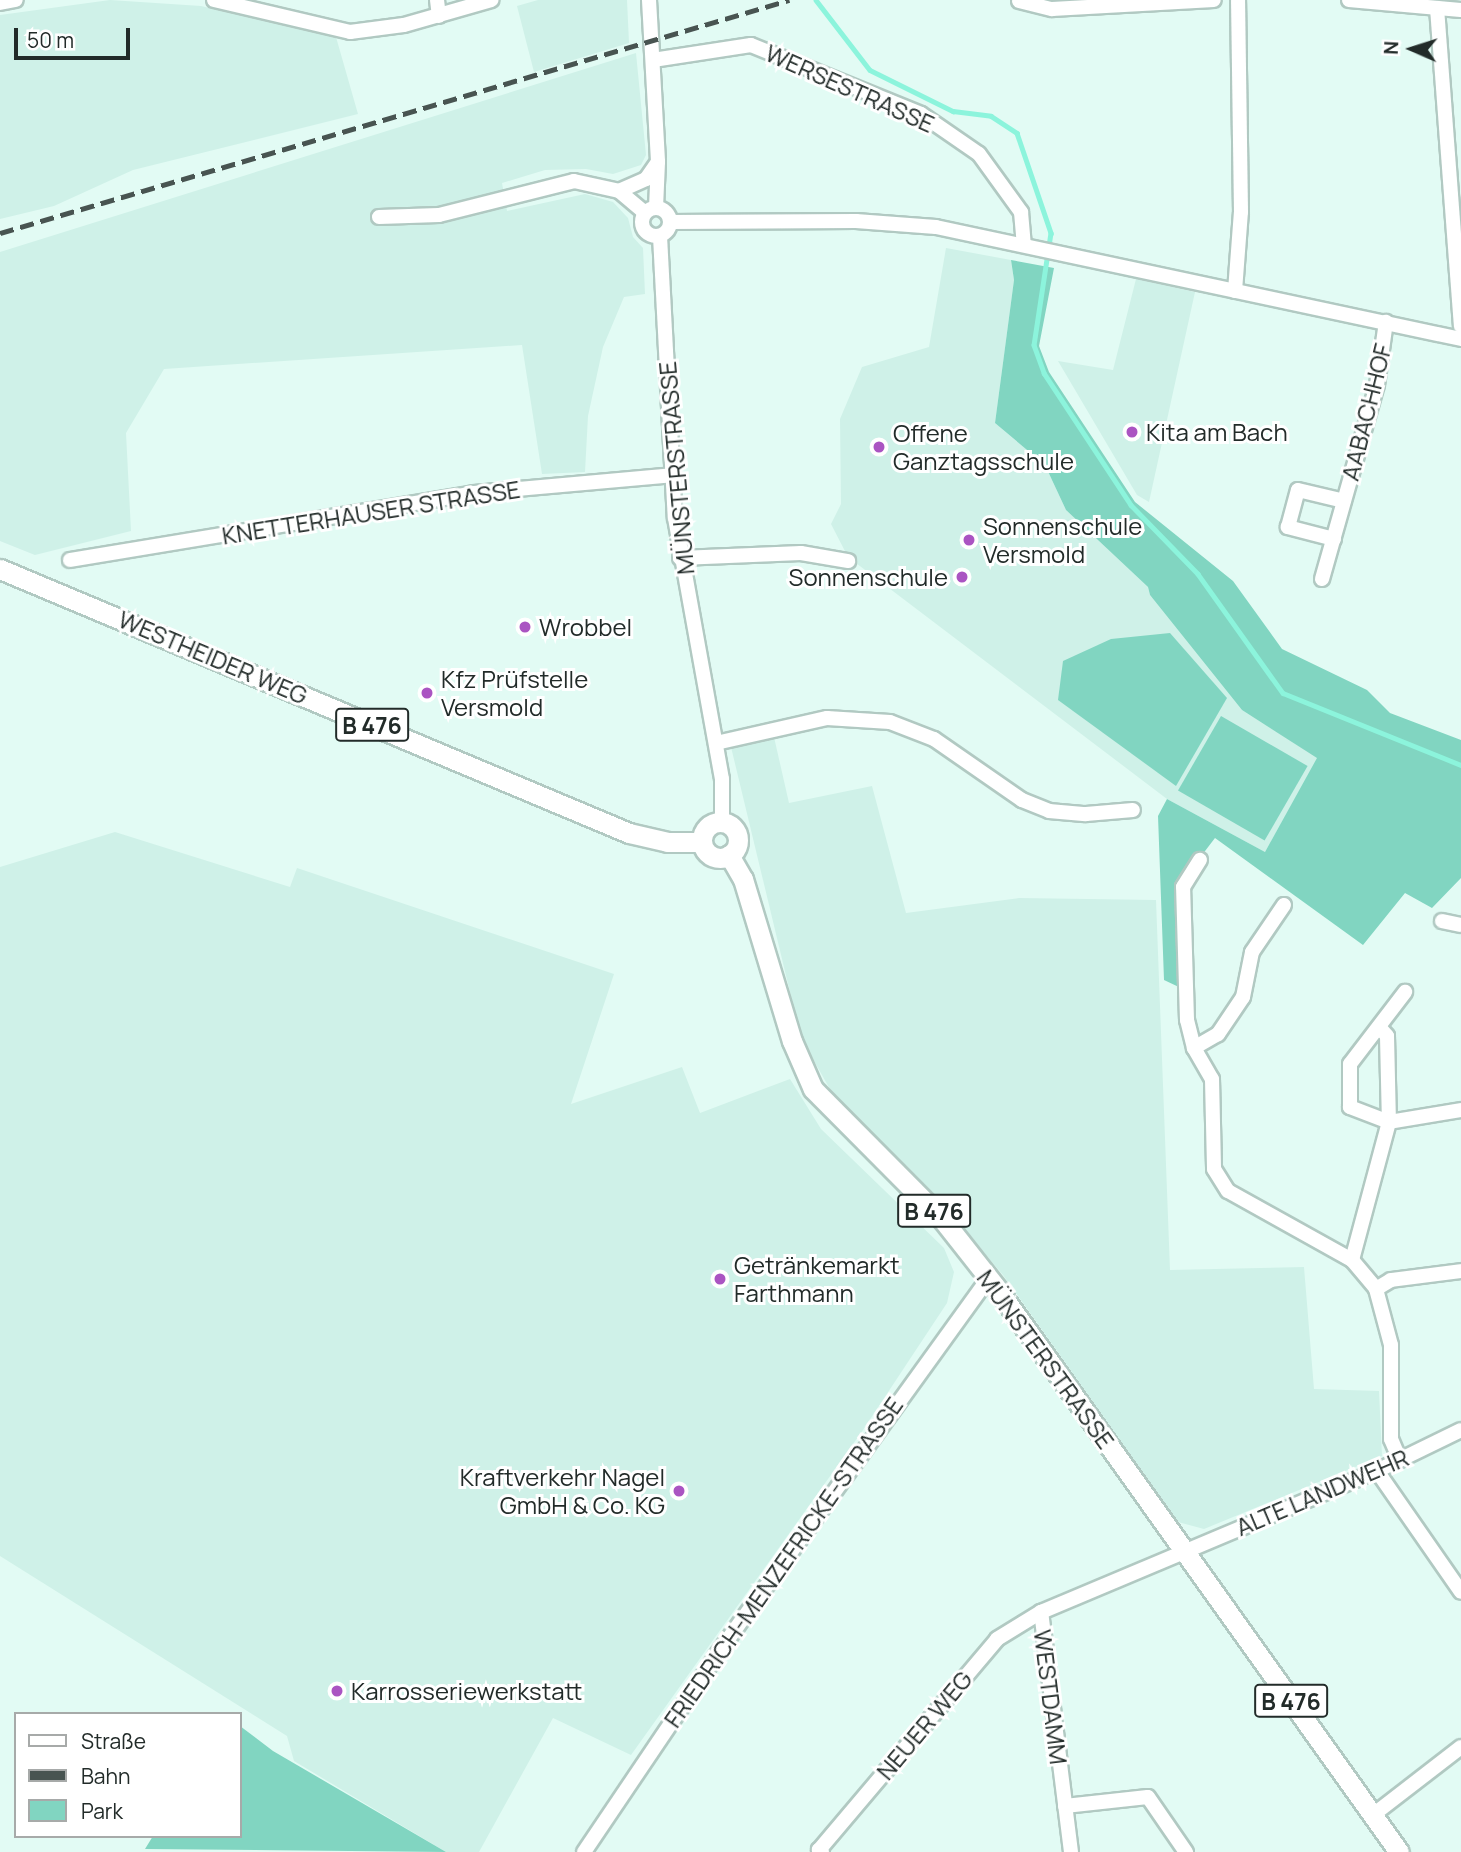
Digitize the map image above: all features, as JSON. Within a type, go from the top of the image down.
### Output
[{"type":"main road","name":"WESTHEIDER WEG","points":[[0,569],[629,833],[667,842],[702,842]]},
{"type":"main road","points":[[722,822],[737,837],[729,855],[711,856],[702,842],[707,827],[722,822]]},
{"type":"main road","name":"MÜNSTERSTRASSE","points":[[729,855],[743,879],[792,1041],[813,1089],[943,1220],[989,1278],[1373,1815],[1390,1849]]},
{"type":"street","points":[[0,2],[16,0]]},
{"type":"street","points":[[214,0],[350,32],[373,32],[491,0]]},
{"type":"street","points":[[437,0],[439,16]]},
{"type":"street","points":[[379,217],[439,215],[565,182],[619,191],[651,210],[668,214],[670,222],[660,236],[644,230],[651,210],[659,162],[649,0]]},
{"type":"street","points":[[1019,1],[1052,9],[1214,0]]},
{"type":"street","points":[[1235,291],[1241,212],[1238,0]]},
{"type":"street","points":[[1349,0],[1461,10]]},
{"type":"street","points":[[1437,8],[1461,326]]},
{"type":"street","name":"WERSESTRASSE","points":[[653,60],[751,45],[920,114],[979,154],[1021,212],[1027,246]]},
{"type":"street","points":[[619,191],[646,179],[659,162]]},
{"type":"street","points":[[670,222],[856,220],[936,227],[1461,339]]},
{"type":"street","name":"MÜNSTERSTRASSE","points":[[660,236],[680,558],[716,743],[722,822]]},
{"type":"street","name":"AABACHHOF","points":[[1322,579],[1377,385],[1386,323]]},
{"type":"street","name":"KNETTERHAUSER STRASSE","points":[[70,560],[474,494],[673,475]]},
{"type":"street","name":"AABACHHOF","points":[[1334,539],[1288,527],[1298,490],[1344,501]]},
{"type":"street","points":[[680,558],[801,554],[848,561]]},
{"type":"street","points":[[716,743],[827,718],[890,722],[934,739],[1022,800],[1049,811],[1133,810]]},
{"type":"street","points":[[1200,860],[1183,887],[1186,1020],[1194,1048],[1212,1079],[1214,1170],[1228,1191],[1352,1259],[1376,1289],[1391,1345],[1391,1439],[1400,1460]]},
{"type":"street","points":[[1194,1048],[1218,1034],[1242,997],[1252,952],[1284,905]]},
{"type":"street","points":[[1442,921],[1461,925]]},
{"type":"street","points":[[1405,992],[1350,1064],[1350,1107],[1389,1122],[1461,1110]]},
{"type":"street","points":[[1352,1259],[1389,1122],[1387,1036],[1379,1027]]},
{"type":"street","points":[[1376,1289],[1391,1280],[1461,1271]]},
{"type":"street","name":"FRIEDRICH-MENZEFRICKE-STRASSE","points":[[584,1852],[716,1656],[989,1278]]},
{"type":"street","name":"ALTE LANDWEHR","points":[[1182,1550],[1377,1471],[1461,1430]]},
{"type":"street","points":[[1377,1471],[1461,1592]]},
{"type":"street","name":"WESTDAMM","points":[[1071,1852],[1041,1612],[1182,1550]]},
{"type":"street","name":"NEUER WEG","points":[[819,1852],[997,1639],[1041,1612]]},
{"type":"street","points":[[1373,1815],[1461,1747]]},
{"type":"street","points":[[1065,1806],[1148,1797],[1186,1852]]},
{"type":"shaded area","points":[[110,0],[201,6],[336,37],[358,114],[133,170],[54,206],[0,219],[0,15]]},
{"type":"shaded area","points":[[538,0],[627,0],[629,43],[534,72],[517,6]]},
{"type":"shaded area","points":[[636,53],[646,155],[641,165],[613,174],[586,169],[545,170],[502,183],[507,211],[585,194],[613,202],[628,218],[633,237],[643,248],[645,294],[624,297],[603,347],[588,416],[585,472],[542,474],[522,345],[164,369],[126,433],[131,531],[35,555],[0,541],[0,252]]},
{"type":"shaded area","name":"Sonnenschule Versmold","points":[[946,248],[1011,260],[1014,280],[995,423],[1045,465],[1066,510],[1148,587],[1150,595],[1242,710],[1318,758],[1265,852],[1167,799],[848,557],[831,524],[841,504],[840,419],[862,367],[929,347]]},
{"type":"shaded area","name":"Kita am Bach","points":[[1136,279],[1195,292],[1149,502],[1137,495],[1058,361],[1113,370]]},
{"type":"shaded area","points":[[774,737],[789,803],[872,786],[906,913],[1019,898],[1156,900],[1170,1270],[1304,1267],[1314,1389],[1379,1391],[1382,1456],[1204,1529],[1178,1522],[1003,1275],[952,1215],[835,1098],[801,1038],[731,747]]},
{"type":"shaded area","points":[[115,832],[290,887],[297,868],[614,974],[571,1104],[682,1067],[700,1113],[790,1079],[821,1129],[944,1248],[954,1272],[947,1303],[863,1430],[631,1755],[553,1718],[479,1852],[446,1852],[294,1761],[287,1736],[0,1556],[0,867]]},
{"type":"green space","points":[[1011,260],[1054,268],[1039,346],[1049,372],[1135,502],[1233,581],[1282,649],[1367,690],[1390,713],[1461,740],[1461,878],[1432,908],[1405,893],[1363,945],[1215,838],[1179,885],[1181,988],[1164,980],[1158,816],[1167,799],[1265,852],[1317,758],[1242,710],[1150,595],[1148,587],[1066,510],[1045,465],[995,423],[1014,280]]},
{"type":"green space","points":[[1170,633],[1227,698],[1176,786],[1058,700],[1063,661],[1111,639]]},
{"type":"green space","points":[[1221,716],[1308,766],[1265,840],[1178,790]]},
{"type":"green space","points":[[242,1728],[273,1751],[446,1852],[145,1849],[152,1838],[242,1838]]},
{"type":"waterway","points":[[816,0],[870,70],[953,111],[991,116],[1017,133],[1051,233],[1034,345],[1044,373],[1131,505],[1198,574],[1283,693],[1461,765]]},
{"type":"railway","points":[[0,233],[789,0]]},
{"type":"place","name":"Kita am Bach","points":[[1132,432]]},
{"type":"place","name":"Offene Ganztagsschule","points":[[879,447]]},
{"type":"place","name":"Sonnenschule Versmold","points":[[969,540]]},
{"type":"place","name":"Sonnenschule","points":[[962,577]]},
{"type":"place","name":"Wrobbel","points":[[525,627]]},
{"type":"place","name":"Kfz Prüfstelle Versmold","points":[[427,693]]},
{"type":"place","name":"Getränkemarkt Farthmann","points":[[720,1279]]},
{"type":"place","name":"Kraftverkehr Nagel GmbH & Co. KG","points":[[679,1491]]},
{"type":"place","name":"Karrosseriewerkstatt","points":[[337,1691]]}]
